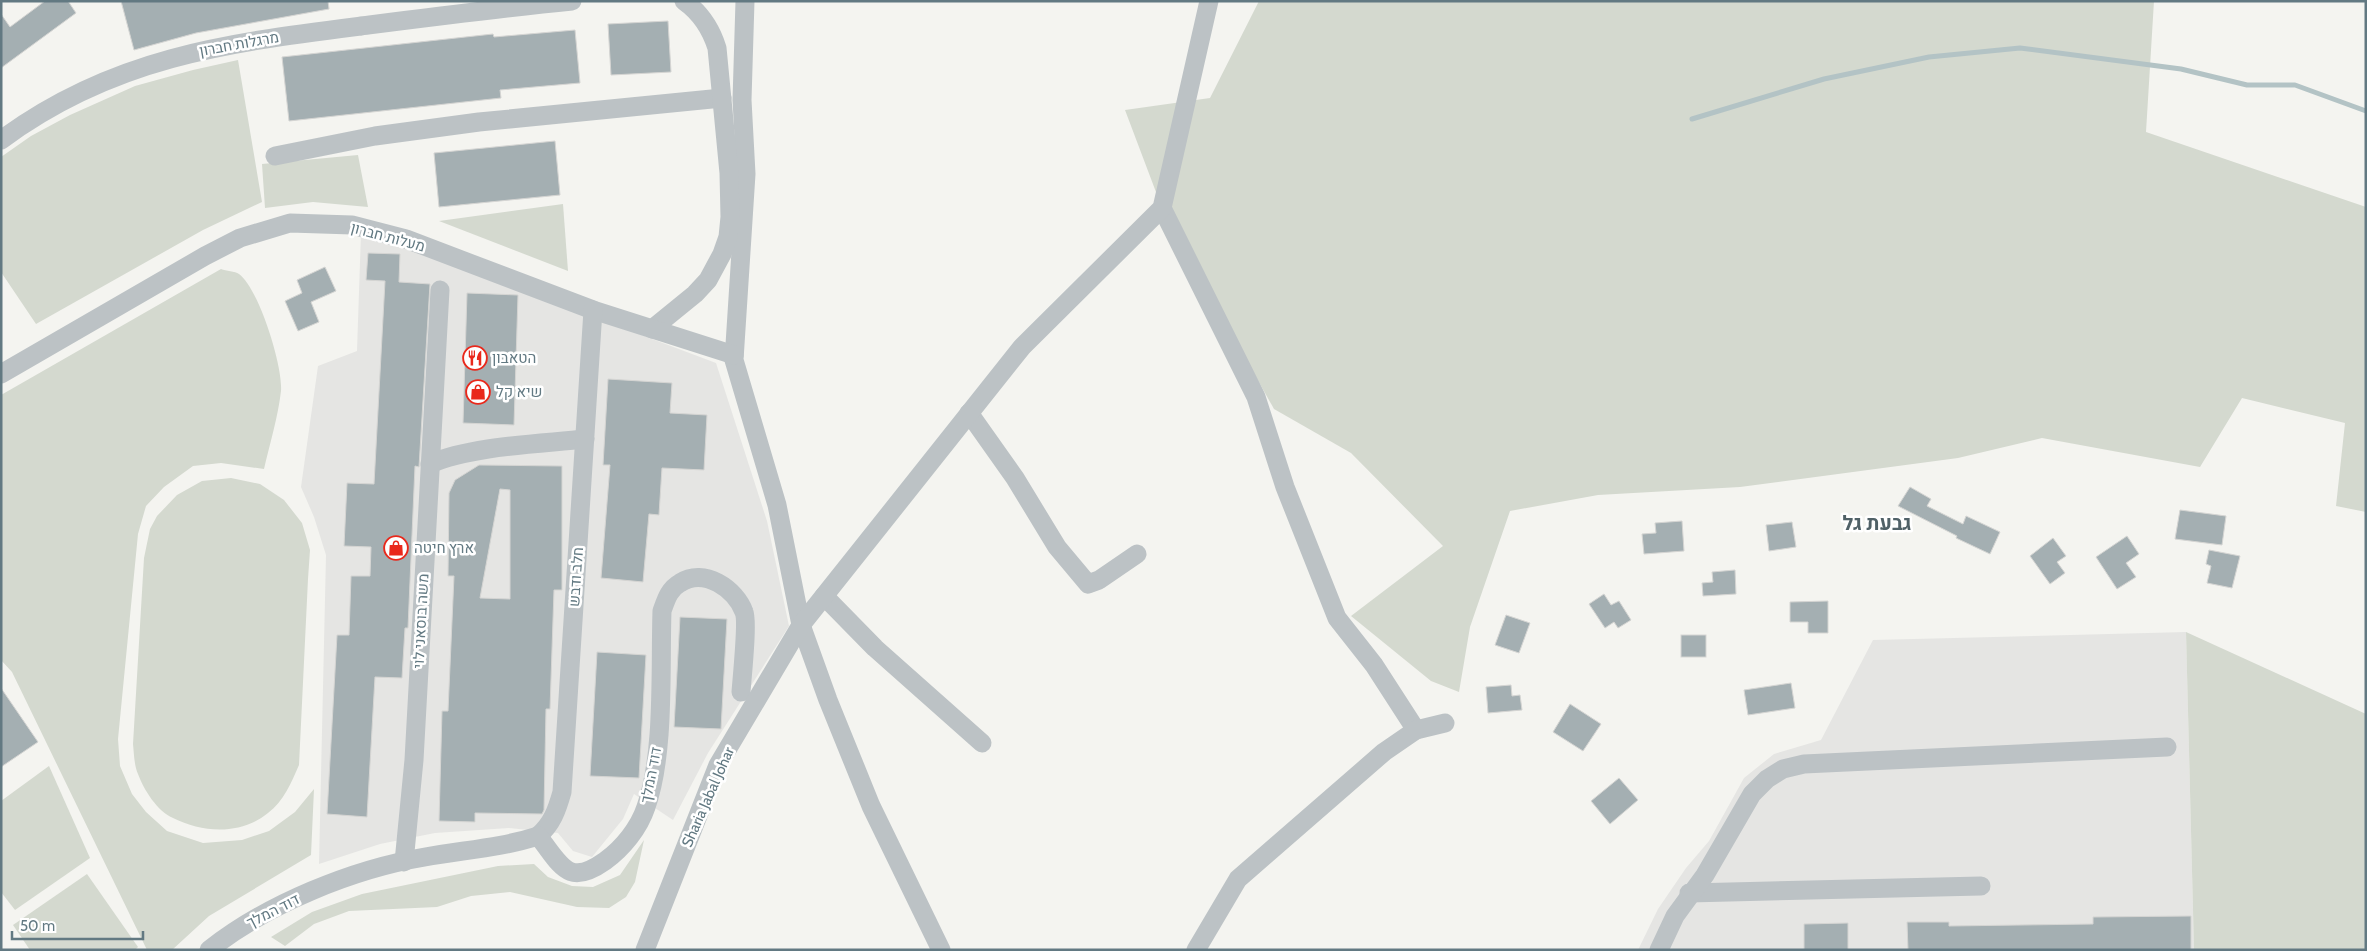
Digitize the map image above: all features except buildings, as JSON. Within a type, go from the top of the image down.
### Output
[{"type":"street","name":"מרגלות חברון","points":[[1,140],[38,114],[103,80],[186,53],[283,36],[572,1]]},
{"type":"street","points":[[652,329],[695,294],[708,280],[722,254],[728,237],[730,217],[729,173],[717,48],[712,33],[698,12],[684,1]]},
{"type":"street","points":[[745,1],[742,100],[746,174],[734,355],[777,506],[802,625],[828,700],[871,806],[941,950]]},
{"type":"street","points":[[1209,1],[1162,208],[1256,397],[1285,487],[1337,618],[1374,665],[1416,730]]},
{"type":"street","points":[[275,156],[375,136],[479,122],[722,98]]},
{"type":"street","name":"Sharia Jabal Johar","points":[[644,950],[718,765],[802,625],[1022,347],[1162,208]]},
{"type":"street","name":"מעלות חברון","points":[[1,374],[205,256],[240,238],[290,223],[352,225],[406,239],[594,310],[734,355]]},
{"type":"street","name":"משה בוסאני לוי","points":[[404,862],[414,750],[440,290]]},
{"type":"street","name":"חלב ודבש","points":[[538,836],[547,828],[555,814],[562,792],[594,310]]},
{"type":"street","points":[[969,413],[1015,478],[1057,547],[1088,584],[1099,580],[1137,554]]},
{"type":"street","points":[[430,464],[446,457],[466,453],[586,439]]},
{"type":"street","name":"דוד המלך","points":[[209,950],[249,922],[287,901],[351,878],[424,857],[490,848],[538,836],[564,869],[575,873],[586,873],[618,852],[633,832],[646,808],[653,779],[658,741],[662,611],[669,593],[680,582],[698,578],[710,579],[726,586],[745,613],[741,692]]},
{"type":"street","points":[[824,596],[875,648],[982,743]]},
{"type":"street","points":[[1196,950],[1238,879],[1384,752],[1416,730],[1445,723]]},
{"type":"street","points":[[1659,950],[1675,916],[1705,875],[1752,794],[1767,779],[1783,769],[1804,764],[2167,747]]},
{"type":"street","points":[[1690,894],[1981,886]]},
{"type":"shaded area","points":[[1259,1],[2154,1],[2146,132],[2366,207],[2366,512],[2336,506],[2345,423],[2242,398],[2200,467],[2042,438],[1958,458],[1740,487],[1598,495],[1510,511],[1470,627],[1459,692],[1431,681],[1351,616],[1443,546],[1351,453],[1274,409],[1162,208],[1125,110],[1210,98]]},
{"type":"shaded area","points":[[238,60],[262,202],[203,230],[36,324],[1,272],[1,157],[31,136],[70,115],[135,86]]},
{"type":"shaded area","points":[[358,155],[368,207],[313,202],[265,208],[262,164]]},
{"type":"shaded area","points":[[563,204],[568,271],[439,221]]},
{"type":"shaded area","points":[[361,233],[381,242],[418,251],[716,363],[767,521],[789,626],[708,753],[673,820],[634,794],[623,819],[592,857],[573,851],[558,833],[509,828],[435,833],[380,844],[319,864],[326,555],[314,517],[301,487],[318,366],[357,351]]},
{"type":"shaded area","points":[[221,269],[239,274],[247,282],[262,311],[274,347],[281,379],[278,411],[264,469],[221,463],[193,466],[164,487],[146,506],[138,534],[118,739],[120,766],[132,794],[146,812],[167,831],[203,843],[242,840],[269,831],[295,812],[314,789],[311,855],[209,916],[172,950],[147,950],[12,672],[1,660],[1,395]]},
{"type":"shaded area","points":[[231,478],[260,484],[284,500],[302,523],[310,550],[299,765],[283,797],[268,813],[246,825],[234,828],[209,829],[185,823],[167,815],[147,793],[134,759],[133,744],[144,558],[150,529],[157,516],[177,495],[202,481]]},
{"type":"shaded area","points":[[2186,632],[2194,950],[1638,950],[1658,909],[1686,868],[1709,841],[1744,778],[1774,754],[1821,740],[1873,640]]},
{"type":"shaded area","points":[[2186,632],[2366,714],[2366,950],[2194,950]]},
{"type":"shaded area","points":[[49,766],[90,858],[15,910],[1,892],[1,801]]},
{"type":"shaded area","points":[[644,840],[635,882],[626,897],[609,908],[577,907],[510,892],[471,896],[437,907],[349,911],[314,924],[285,946],[271,937],[312,912],[362,894],[498,866],[534,864],[548,877],[572,886],[593,887],[620,875]]},
{"type":"shaded area","points":[[87,874],[138,947],[135,950],[30,950],[13,925]]},
{"type":"waterway","points":[[1692,119],[1824,79],[1929,57],[2020,48],[2181,69],[2247,85],[2295,85],[2366,111]]},
{"type":"place","name":"הטאבון","points":[[475,358]]},
{"type":"place","name":"שיא קל","points":[[478,392]]},
{"type":"place","name":"ארץ חיטה","points":[[396,548]]},
{"type":"district","name":"גבעת גל","points":[[1877,523]]}]
